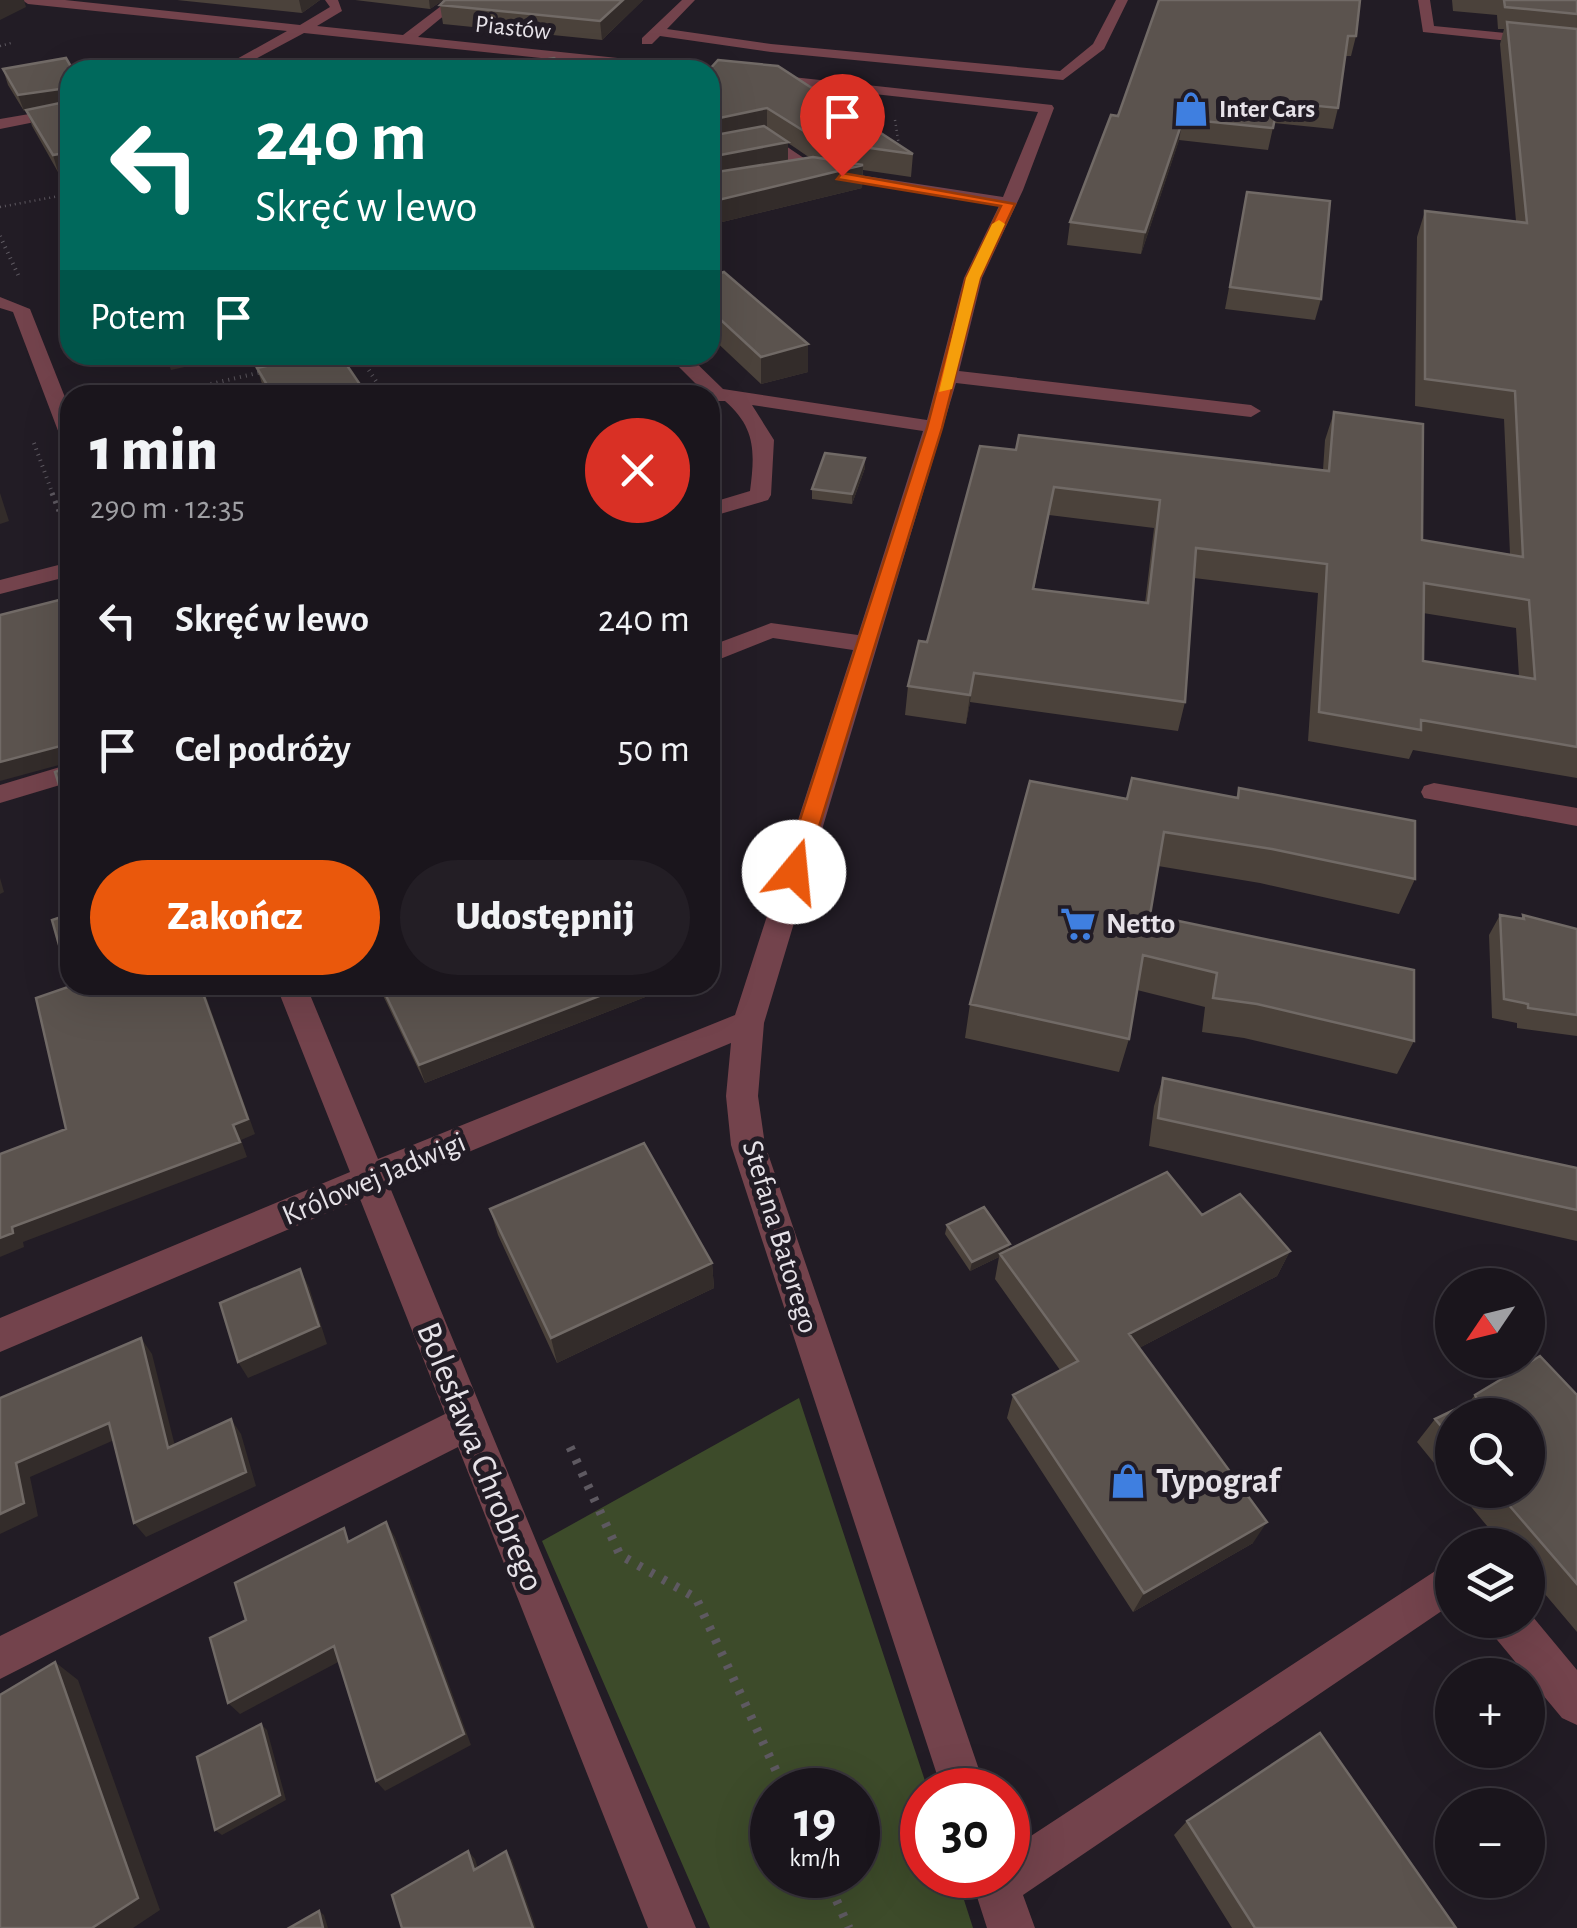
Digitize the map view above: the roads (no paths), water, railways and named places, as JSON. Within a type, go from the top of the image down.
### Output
[{"type":"street","name":"Piastów","points":[[28,0],[598,60]]},
{"type":"street","points":[[243,60],[337,8],[331,0]]},
{"type":"street","points":[[406,40],[457,0]]},
{"type":"street","points":[[634,53],[690,0]]},
{"type":"street","points":[[658,31],[770,48],[1063,76],[1099,46],[1122,0]]},
{"type":"street","points":[[1424,0],[1428,30],[1577,44]]},
{"type":"street","name":"Stefana Batorego","points":[[720,73],[1047,108],[1009,204],[973,278],[934,428],[748,1024],[742,1096],[748,1145],[957,1768]]},
{"type":"street","points":[[0,124],[60,113]]},
{"type":"street","points":[[720,149],[768,139],[813,172]]},
{"type":"street","points":[[780,174],[813,172],[1009,204]]},
{"type":"street","points":[[0,302],[23,315],[60,410]]},
{"type":"street","points":[[0,326],[23,315]]},
{"type":"street","points":[[690,365],[712,385]]},
{"type":"street","points":[[948,376],[1250,412]]},
{"type":"street","points":[[720,392],[754,416],[765,434],[760,496],[720,507]]},
{"type":"street","points":[[720,395],[934,428]]},
{"type":"street","points":[[0,587],[60,572]]},
{"type":"street","points":[[720,651],[770,630],[866,644]]},
{"type":"street","points":[[0,794],[60,776]]},
{"type":"street","points":[[1434,792],[1577,817]]},
{"type":"street","name":"Bolesława Chrobrego","points":[[295,995],[672,1928]]},
{"type":"street","name":"Królowej Jadwigi","points":[[0,1335],[326,1200],[367,1179],[748,1024]]},
{"type":"street","points":[[0,1658],[466,1423]]},
{"type":"street","points":[[1030,1875],[1435,1592]]},
{"type":"street","points":[[1523,1638],[1577,1703]]},
{"type":"place","name":"Inter Cars","points":[[1191,109]]},
{"type":"place","name":"Netto","points":[[1078,924]]},
{"type":"place","name":"Typograf","points":[[1128,1481]]}]
